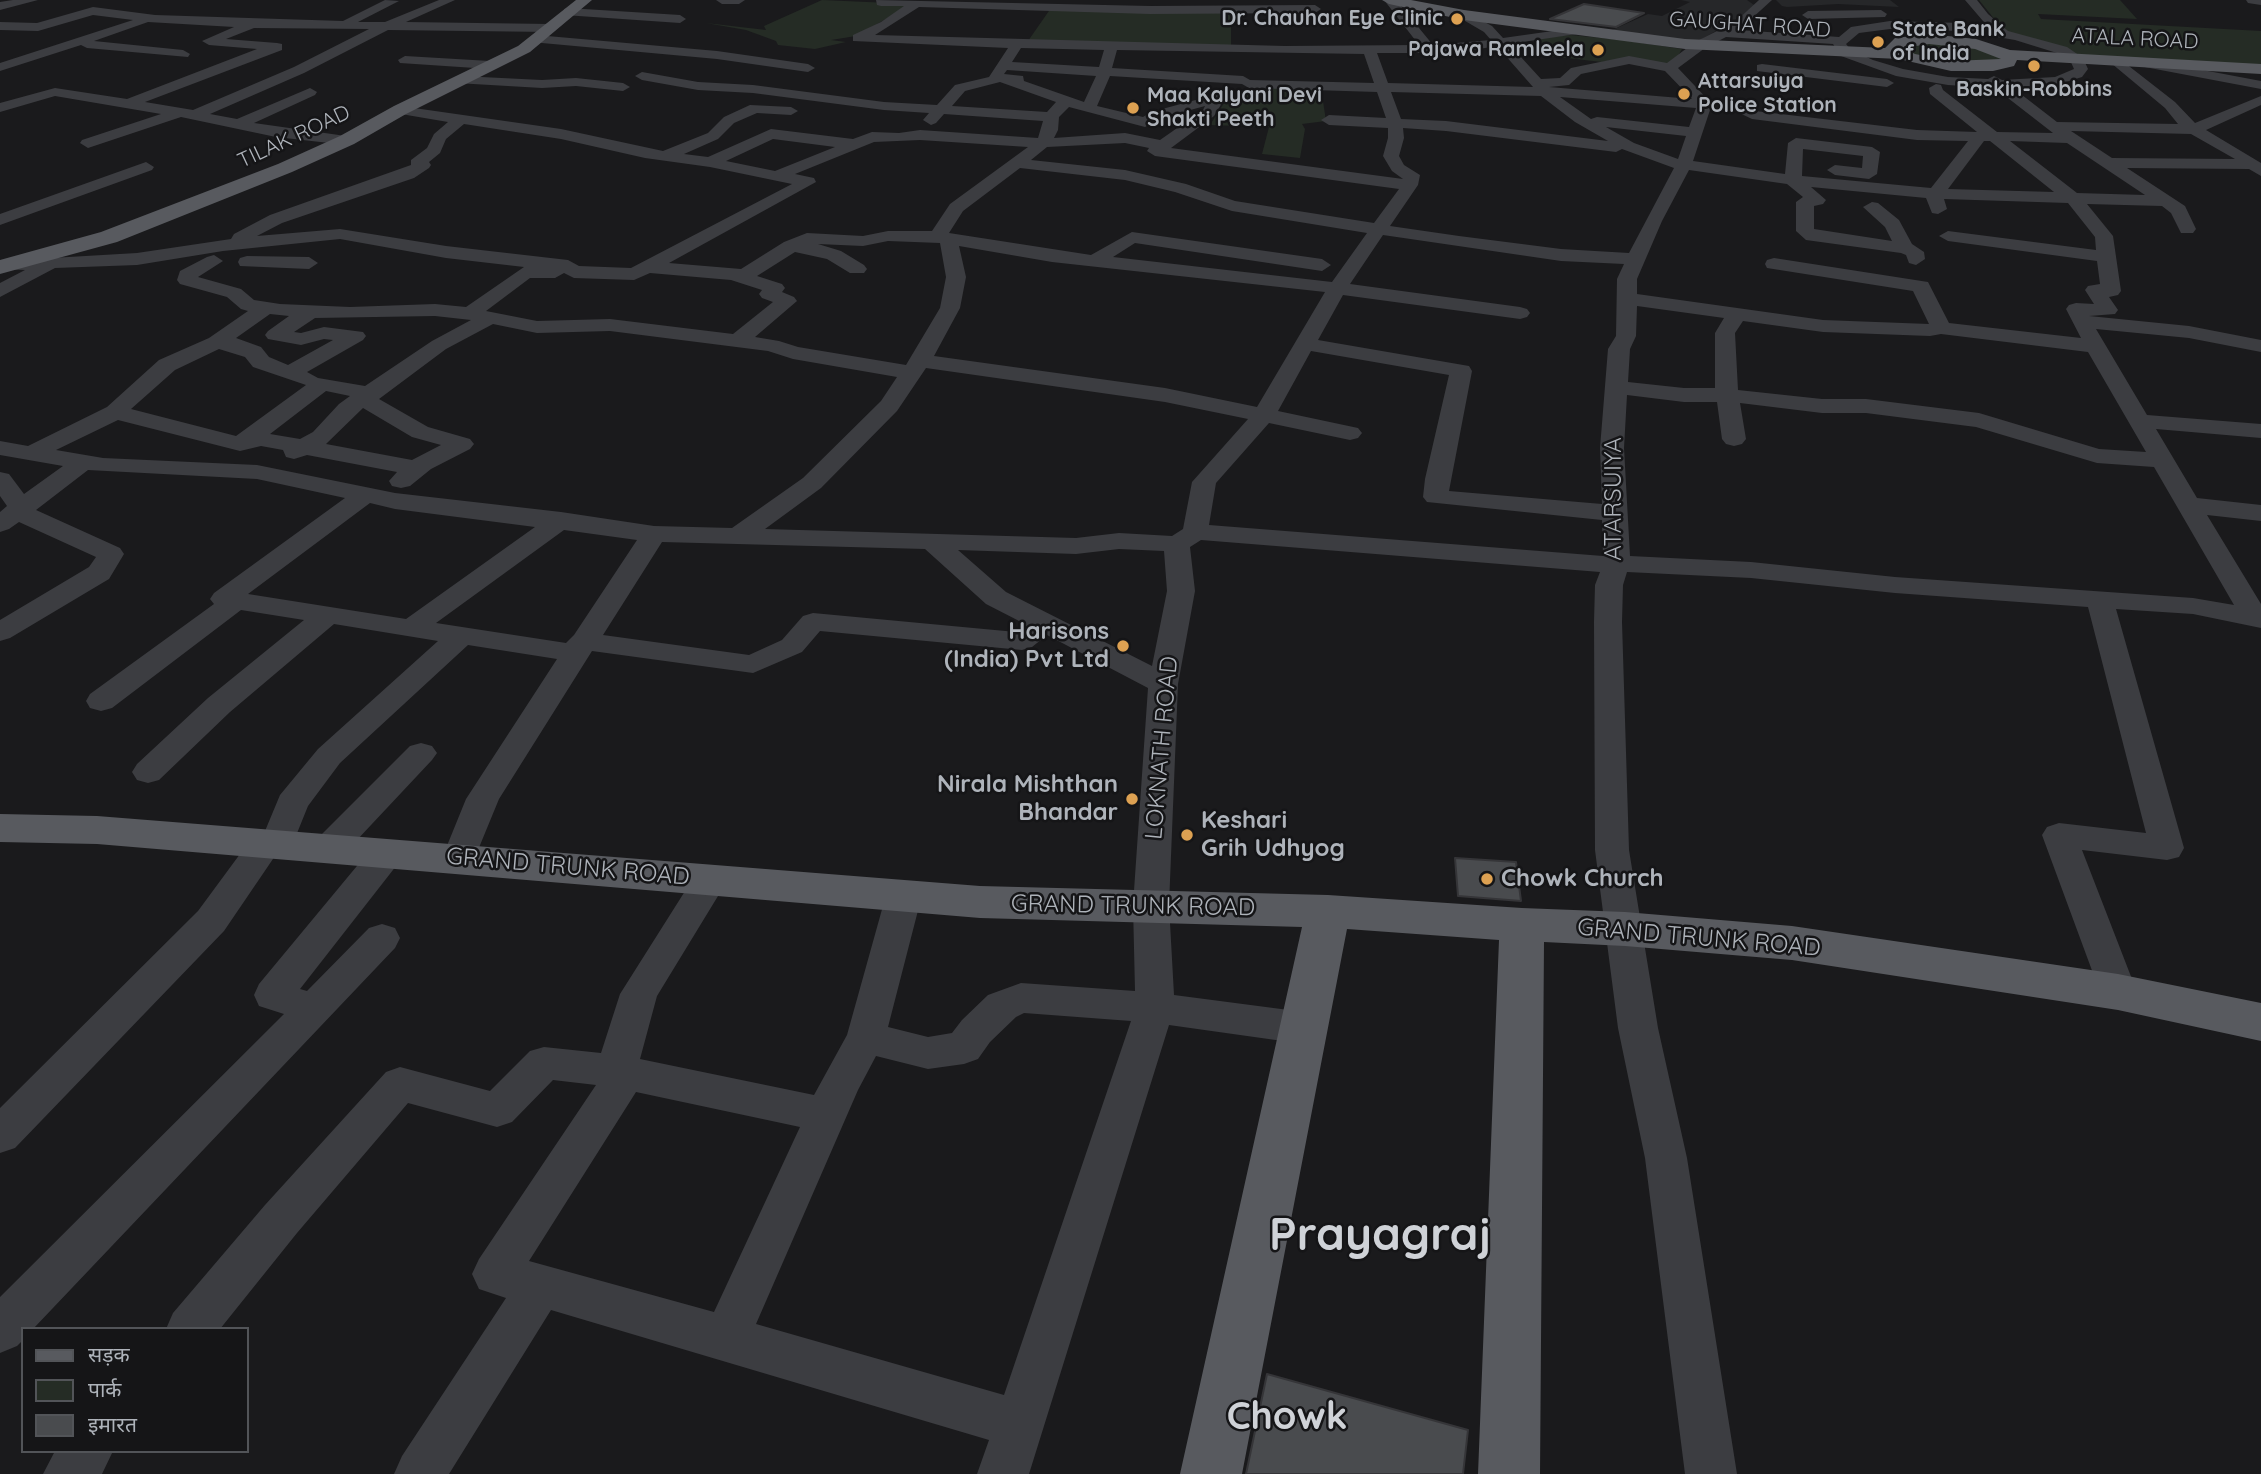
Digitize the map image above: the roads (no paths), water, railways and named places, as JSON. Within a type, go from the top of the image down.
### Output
[{"type":"main road","name":"TILAK ROAD","points":[[2,265],[119,233],[273,173],[347,140],[400,110],[491,65],[536,38],[585,0]]},
{"type":"main road","name":"GAUGHAT ROAD","points":[[1390,0],[1464,15],[1700,45],[1821,51],[1848,38],[1899,48]]},
{"type":"main road","points":[[1930,39],[1976,44],[2010,58],[2003,64],[1975,67],[1936,64],[1899,48],[1930,39]]},
{"type":"main road","name":"ATALA ROAD","points":[[2007,55],[2261,69]]},
{"type":"main road","name":"GRAND TRUNK ROAD","points":[[0,828],[97,830],[271,843],[980,902],[1328,911],[1522,925],[1625,929],[1792,943],[2118,992],[2261,1022]]},
{"type":"main road","points":[[1211,1474],[1328,911]]},
{"type":"main road","points":[[1509,1474],[1522,925]]},
{"type":"street","points":[[1,12],[32,0]]},
{"type":"street","points":[[0,67],[187,7],[86,0]]},
{"type":"street","points":[[722,0],[739,0]]},
{"type":"street","points":[[883,0],[881,2],[1195,5],[1237,16],[1280,16],[1314,5],[1314,26]]},
{"type":"street","points":[[1115,0],[1151,4]]},
{"type":"street","points":[[1390,0],[1430,50]]},
{"type":"street","points":[[1971,0],[1983,17],[2003,33]]},
{"type":"street","points":[[2252,0],[2261,1]]},
{"type":"street","points":[[127,104],[287,42],[331,22],[393,1]]},
{"type":"street","points":[[919,2],[858,38],[960,43],[1008,61],[1068,102],[1088,108],[1194,123]]},
{"type":"street","points":[[912,41],[955,2]]},
{"type":"street","points":[[112,3],[0,26],[38,27],[93,11],[154,18],[252,23],[394,24],[762,60],[808,68]]},
{"type":"street","points":[[960,43],[1001,3]]},
{"type":"street","points":[[915,135],[960,88],[969,86],[1008,61],[1051,4]]},
{"type":"street","points":[[1761,4],[1796,12],[1910,19],[2003,33],[2053,46],[2076,58],[2081,69],[2068,78],[2056,81],[1998,85],[1948,81],[1902,73],[1868,63],[1848,38],[1796,12]]},
{"type":"street","points":[[1761,4],[1775,20],[1899,48]]},
{"type":"street","points":[[1670,68],[1700,45],[1739,25],[1761,4]]},
{"type":"street","points":[[89,144],[188,114],[299,70],[379,29],[453,5]]},
{"type":"street","points":[[424,26],[453,5]]},
{"type":"street","points":[[1,12],[46,7]]},
{"type":"street","points":[[568,12],[680,19]]},
{"type":"street","points":[[1464,15],[1480,23],[1538,83],[1581,120],[1638,150],[1684,166],[1794,173],[1933,210],[2075,201],[2163,201]]},
{"type":"street","points":[[1237,16],[1248,75]]},
{"type":"street","points":[[1280,16],[1286,50]]},
{"type":"street","points":[[1727,33],[1848,38],[1910,19],[1983,17]]},
{"type":"street","points":[[1910,19],[1930,39]]},
{"type":"street","points":[[252,23],[209,41],[287,42]]},
{"type":"street","points":[[1739,25],[1802,28]]},
{"type":"street","points":[[875,29],[927,26],[1032,29]]},
{"type":"street","points":[[1008,61],[1112,45],[1370,51],[1504,48],[1577,30]]},
{"type":"street","points":[[686,33],[659,34],[720,42],[642,76],[698,86],[753,89],[846,102],[1051,117]]},
{"type":"street","points":[[1320,50],[1317,36],[1418,37]]},
{"type":"street","points":[[536,38],[595,58],[625,47]]},
{"type":"street","points":[[74,43],[183,54]]},
{"type":"street","points":[[1088,108],[1105,71],[1112,45]]},
{"type":"street","points":[[1504,48],[1530,55]]},
{"type":"street","points":[[698,86],[788,50]]},
{"type":"street","points":[[1248,75],[1220,97],[1209,113],[1155,151],[1410,185],[1412,175],[1398,168],[1391,156],[1396,131],[1370,51]]},
{"type":"street","points":[[1821,51],[1831,55],[1832,62],[1822,75]]},
{"type":"street","points":[[1571,59],[1614,64]]},
{"type":"street","points":[[405,60],[491,65]]},
{"type":"street","points":[[1396,131],[1440,109],[1538,83],[1564,82],[1576,71],[1631,60],[1670,68],[1705,104]]},
{"type":"street","points":[[2116,60],[2195,129],[2252,159]]},
{"type":"street","points":[[1008,61],[1156,75],[1378,75],[1440,109],[1487,130],[1638,150]]},
{"type":"street","points":[[1008,61],[1105,71],[1204,63]]},
{"type":"street","points":[[2139,62],[2261,85]]},
{"type":"street","points":[[1975,67],[2053,127],[2179,211],[2187,229]]},
{"type":"street","points":[[1762,68],[1880,82],[1934,94],[2014,95]]},
{"type":"street","points":[[657,70],[729,74]]},
{"type":"street","points":[[1503,72],[1538,83],[1705,104]]},
{"type":"street","points":[[1880,82],[1902,73]]},
{"type":"street","points":[[1088,108],[1101,106],[1140,87],[1156,75]]},
{"type":"street","points":[[461,80],[576,82],[623,87]]},
{"type":"street","points":[[2141,81],[2168,85]]},
{"type":"street","points":[[1877,99],[1880,82]]},
{"type":"street","points":[[32,85],[55,89],[55,92]]},
{"type":"street","points":[[969,86],[973,90],[998,96]]},
{"type":"street","points":[[1196,102],[1174,99],[1182,92],[1193,89],[1220,97]]},
{"type":"street","points":[[0,108],[55,92],[276,132],[347,140]]},
{"type":"street","points":[[239,124],[310,92]]},
{"type":"street","points":[[1934,94],[2075,201],[2104,236],[2110,291],[2095,290],[2108,310],[2076,309],[2138,421],[2258,619]]},
{"type":"street","points":[[2234,96],[2261,100]]},
{"type":"street","points":[[1125,138],[1150,118],[1196,102],[1220,97]]},
{"type":"street","points":[[2053,127],[2195,129],[2261,100]]},
{"type":"street","points":[[666,155],[713,136],[729,120],[755,108],[824,113],[846,102]]},
{"type":"street","points":[[738,536],[812,483],[889,406],[916,367],[950,308],[956,277],[943,238],[956,208],[1043,143],[1050,130],[1051,117],[1058,107],[1068,102]]},
{"type":"street","name":"ATARSUIYA","points":[[1705,104],[1684,166],[1653,221],[1627,279],[1626,336],[1619,349],[1612,448],[1617,564],[1609,585],[1608,622],[1612,850],[1638,1028],[1666,1158],[1711,1474]]},
{"type":"street","points":[[1440,109],[1526,119]]},
{"type":"street","points":[[1738,109],[1752,115],[1987,136],[2070,138]]},
{"type":"street","points":[[247,471],[293,445],[321,437],[347,409],[481,315],[526,272],[634,274],[808,182],[561,134],[400,110]]},
{"type":"street","points":[[461,119],[439,137],[434,150],[417,163],[423,165],[408,174],[276,219],[219,253],[187,275],[187,280],[234,293],[248,305],[266,308],[350,313],[435,310],[481,315],[537,327],[610,325],[772,345],[793,354],[831,361],[916,367],[1165,395],[1350,433]]},
{"type":"street","points":[[1553,119],[1697,132]]},
{"type":"street","points":[[1329,120],[1396,131],[1422,141]]},
{"type":"street","points":[[720,130],[765,136]]},
{"type":"street","points":[[1486,149],[1487,130]]},
{"type":"street","points":[[710,162],[765,136],[776,134],[853,144]]},
{"type":"street","points":[[776,176],[872,137],[915,135],[1043,143],[1125,138],[1165,146]]},
{"type":"street","points":[[1933,210],[1987,136]]},
{"type":"street","points":[[2106,163],[2187,163],[2252,159]]},
{"type":"street","points":[[1018,163],[1125,175],[1180,188],[1232,206],[1459,242],[1561,255],[1636,259]]},
{"type":"street","points":[[2187,163],[2220,183]]},
{"type":"street","points":[[0,220],[146,167]]},
{"type":"street","points":[[1794,173],[1817,200]]},
{"type":"street","points":[[2133,181],[2170,182]]},
{"type":"street","name":"LOKNATH ROAD","points":[[1155,1008],[1151,905],[1164,684],[1181,591],[1182,542],[1204,482],[1264,415],[1337,288],[1410,185]]},
{"type":"street","points":[[1941,328],[1921,286],[1915,252],[1904,248],[1812,236],[1805,231],[1805,202],[1817,200],[1872,207],[2026,215]]},
{"type":"street","points":[[1872,207],[1893,224],[1904,248]]},
{"type":"street","points":[[1933,210],[1946,225],[1948,241],[2106,257]]},
{"type":"street","points":[[2091,222],[2070,226],[2104,236]]},
{"type":"street","points":[[2,265],[219,253],[340,234],[446,251],[568,266],[574,272]]},
{"type":"street","points":[[808,247],[801,242],[807,238],[863,241],[888,236],[943,238],[1052,256],[1337,288],[1520,313]]},
{"type":"street","points":[[1809,268],[1808,253],[1812,236]]},
{"type":"street","points":[[1097,259],[1132,237],[1351,270]]},
{"type":"street","points":[[647,267],[745,275],[791,247],[808,247],[834,255],[857,269]]},
{"type":"street","points":[[219,253],[309,263]]},
{"type":"street","points":[[0,291],[54,262]]},
{"type":"street","points":[[1774,264],[1921,286]]},
{"type":"street","points":[[736,275],[775,288],[769,294],[787,301],[737,341]]},
{"type":"street","points":[[1625,298],[1736,316],[1746,314],[1837,327],[1941,328],[2095,346]]},
{"type":"street","points":[[32,453],[115,412],[167,365],[216,342],[266,308]]},
{"type":"street","points":[[289,373],[356,336],[324,333],[300,339],[275,335],[310,312]]},
{"type":"street","points":[[1734,439],[1727,395],[1725,333],[1736,316]]},
{"type":"street","points":[[2081,321],[2189,332],[2261,346]]},
{"type":"street","points":[[216,342],[234,344],[253,352],[261,362],[289,373],[367,396],[421,432],[462,444],[417,468],[374,496],[224,599],[573,653],[584,643],[753,664],[792,646],[813,622],[1022,641],[1046,622]]},
{"type":"street","points":[[1306,344],[1461,371],[1437,479],[1436,497],[1615,513]]},
{"type":"street","points":[[240,444],[322,384]]},
{"type":"street","points":[[1616,387],[1685,395],[1727,395],[1822,406],[1866,405],[1979,420],[2096,456],[2161,460]]},
{"type":"street","points":[[115,412],[240,444],[261,439],[417,468]]},
{"type":"street","points":[[2138,421],[2261,431]]},
{"type":"street","points":[[0,448],[83,462],[247,471],[374,496],[654,534],[1076,546],[1119,541],[1182,542],[1751,570],[1895,586],[2193,606],[2258,619]]},
{"type":"street","points":[[0,524],[83,462]]},
{"type":"street","points":[[0,479],[28,517],[111,554],[99,573],[0,632]]},
{"type":"street","points":[[2189,505],[2261,513]]},
{"type":"street","points":[[413,627],[561,520]]},
{"type":"street","points":[[459,858],[483,799],[654,534]]},
{"type":"street","points":[[932,541],[996,598],[1164,684]]},
{"type":"street","points":[[101,701],[237,600]]},
{"type":"street","points":[[2099,600],[2167,848],[2059,835],[2118,992]]},
{"type":"street","points":[[148,772],[219,705],[329,614]]},
{"type":"street","points":[[0,1135],[211,921],[271,843],[292,803],[329,756],[462,635]]},
{"type":"street","points":[[329,848],[421,753]]},
{"type":"street","points":[[313,1008],[273,995],[388,852]]},
{"type":"street","points":[[711,878],[639,994],[616,1071],[616,1090],[495,1274],[1020,1424]]},
{"type":"street","points":[[726,1339],[826,1115],[866,1037],[904,895]]},
{"type":"street","points":[[0,1330],[382,938]]},
{"type":"street","points":[[866,1037],[928,1053],[964,1048],[1002,1006],[1021,998],[1155,1008],[1304,1028]]},
{"type":"street","points":[[1003,1474],[1155,1008]]},
{"type":"street","points":[[192,1327],[281,1219],[400,1084],[497,1110],[544,1063],[616,1071],[826,1115]]},
{"type":"street","points":[[420,1474],[541,1285]]},
{"type":"street","points":[[69,1474],[86,1453]]},
{"type":"place","name":"Dr. Chauhan Eye Clinic","points":[[1457,19]]},
{"type":"place","name":"State Bank of India","points":[[1878,42]]},
{"type":"place","name":"Pajawa Ramleela","points":[[1598,50]]},
{"type":"place","name":"Baskin-Robbins","points":[[2034,66]]},
{"type":"place","name":"Attarsuiya Police Station","points":[[1684,94]]},
{"type":"place","name":"Maa Kalyani Devi Shakti Peeth","points":[[1133,108]]},
{"type":"place","name":"Harisons (India) Pvt Ltd","points":[[1123,646]]},
{"type":"place","name":"Nirala Mishthan Bhandar","points":[[1132,799]]},
{"type":"place","name":"Keshari Grih Udhyog","points":[[1187,835]]},
{"type":"place","name":"Chowk Church","points":[[1487,879]]},
{"type":"district","name":"Prayagraj","points":[[1380,1236]]},
{"type":"district","name":"Chowk","points":[[1287,1418]]}]
